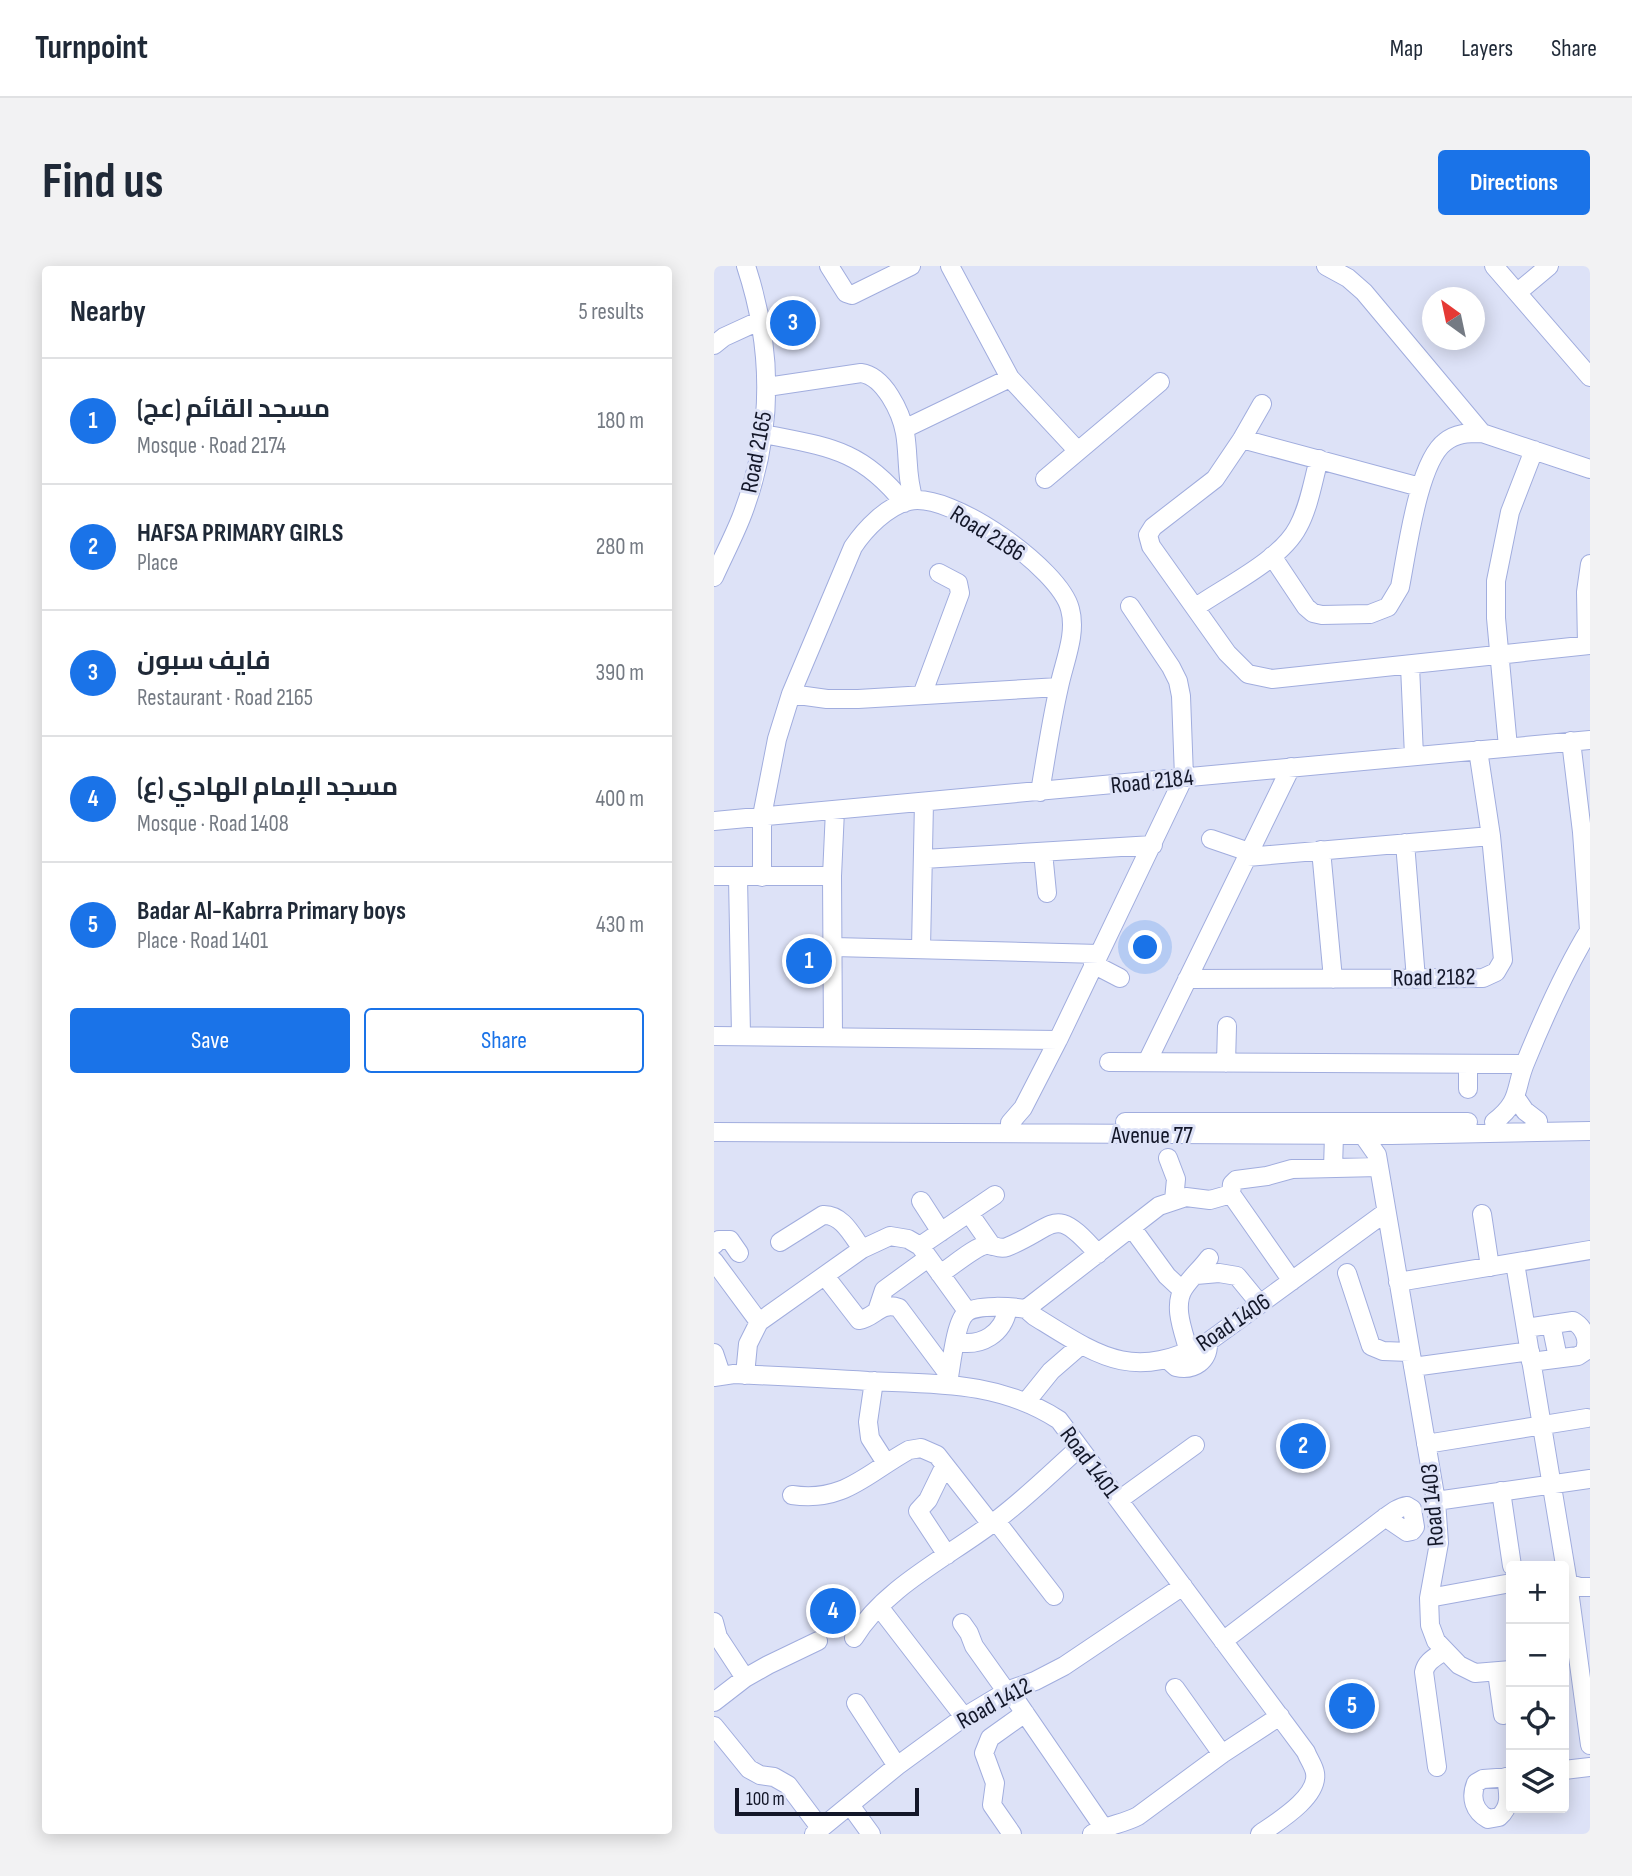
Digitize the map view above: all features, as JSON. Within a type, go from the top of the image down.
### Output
[{"type":"street","name":"Road 2165","points":[[714,577],[741,518],[755,477],[764,434],[767,353],[746,266]]},
{"type":"street","points":[[829,266],[846,293],[852,295],[911,266]]},
{"type":"street","points":[[950,266],[1010,378],[1077,450]]},
{"type":"street","points":[[1326,266],[1348,278],[1364,292],[1482,433]]},
{"type":"street","points":[[1494,266],[1590,377]]},
{"type":"street","points":[[1518,292],[1549,266]]},
{"type":"street","points":[[714,345],[724,337],[761,320]]},
{"type":"street","points":[[767,387],[861,373],[877,379],[904,429],[909,502]]},
{"type":"street","points":[[904,429],[1010,378]]},
{"type":"street","points":[[1045,479],[1160,382]]},
{"type":"street","points":[[1262,404],[1215,479],[1153,527],[1148,536],[1151,546],[1227,653],[1248,674],[1272,679],[1588,645],[1586,592],[1590,564]]},
{"type":"street","points":[[1272,556],[1306,607],[1313,613],[1322,615],[1379,612],[1388,607],[1400,587],[1420,487],[1436,451],[1444,442],[1466,433],[1482,433],[1590,469]]},
{"type":"street","points":[[764,434],[830,447],[854,457],[880,475],[909,502]]},
{"type":"street","points":[[1242,439],[1420,487]]},
{"type":"street","points":[[1508,747],[1495,600],[1498,565],[1510,512],[1534,450]]},
{"type":"street","points":[[1196,607],[1272,556],[1298,528],[1320,459]]},
{"type":"street","points":[[762,877],[762,816],[777,739],[791,694],[853,547],[863,532],[909,502]]},
{"type":"street","name":"Road 2186","points":[[909,502],[940,504],[979,522],[1005,538],[1057,584],[1070,608],[1072,632],[1040,792]]},
{"type":"street","points":[[922,695],[960,593],[958,583],[939,573]]},
{"type":"street","points":[[1028,1115],[1058,1040],[1184,778],[1178,681],[1130,606]]},
{"type":"street","points":[[1410,666],[1414,756]]},
{"type":"street","points":[[791,694],[841,700],[1059,687]]},
{"type":"street","name":"Road 2184","points":[[714,821],[1590,740]]},
{"type":"street","points":[[1494,1122],[1507,1111],[1516,1098],[1524,1064],[1588,937],[1586,832],[1571,741]]},
{"type":"street","name":"Road 2182","points":[[1187,978],[1483,978],[1496,972],[1503,960],[1491,836],[1478,750]]},
{"type":"street","points":[[1147,1062],[1291,768]]},
{"type":"street","points":[[921,948],[924,802]]},
{"type":"street","points":[[833,1037],[832,876],[835,810]]},
{"type":"street","points":[[1210,839],[1248,854],[1491,836]]},
{"type":"street","points":[[1405,843],[1416,979]]},
{"type":"street","points":[[924,859],[1153,845]]},
{"type":"street","points":[[1321,850],[1333,979]]},
{"type":"street","points":[[1044,852],[1046,893]]},
{"type":"street","points":[[714,876],[832,876]]},
{"type":"street","points":[[738,877],[741,1035]]},
{"type":"street","points":[[834,947],[921,948],[1096,959],[1119,978]]},
{"type":"street","points":[[1226,1063],[1227,1026]]},
{"type":"street","points":[[714,1036],[1058,1040]]},
{"type":"street","points":[[1109,1062],[1524,1064]]},
{"type":"street","points":[[1468,1064],[1468,1089]]},
{"type":"street","points":[[1516,1098],[1525,1111],[1538,1121]]},
{"type":"street","name":"Avenue 77","points":[[714,1122],[1010,1123],[1028,1115],[1590,1121]]},
{"type":"street","name":"Avenue 77","points":[[714,1132],[1391,1135],[1590,1131]]},
{"type":"street","points":[[1334,1135],[1334,1168]]},
{"type":"street","name":"Road 1403","points":[[1363,1135],[1378,1161],[1436,1501],[1439,1543],[1429,1598],[1430,1625],[1436,1641],[1459,1665],[1475,1673],[1504,1671]]},
{"type":"street","points":[[1292,1281],[1231,1194],[1232,1184],[1292,1169],[1334,1168],[1378,1161],[1391,1135]]},
{"type":"street","points":[[1167,1203],[1176,1179],[1168,1158]]},
{"type":"street","points":[[956,1342],[974,1343],[990,1337],[1017,1308],[1098,1254],[1167,1203],[1191,1197],[1214,1200],[1231,1194]]},
{"type":"street","points":[[825,1276],[859,1320],[864,1320],[878,1308],[887,1287],[924,1252],[941,1231],[995,1195]]},
{"type":"street","points":[[921,1201],[941,1231]]},
{"type":"street","name":"Road 1406","points":[[1017,1308],[1081,1345],[1115,1360],[1167,1359],[1208,1342],[1386,1212]]},
{"type":"street","points":[[1482,1214],[1490,1267]]},
{"type":"street","points":[[780,1242],[823,1215],[829,1215],[840,1220],[863,1249]]},
{"type":"street","points":[[963,1217],[1000,1246]]},
{"type":"street","points":[[940,1274],[983,1246],[1000,1246],[1048,1224],[1073,1227],[1098,1254]]},
{"type":"street","points":[[1132,1228],[1167,1276],[1182,1290]]},
{"type":"street","points":[[723,1369],[748,1344],[758,1322],[863,1249],[890,1236],[908,1239],[924,1252],[967,1311]]},
{"type":"street","points":[[714,1245],[719,1240],[730,1240],[739,1253]]},
{"type":"street","points":[[1398,1282],[1590,1250]]},
{"type":"street","points":[[1189,1352],[1178,1308],[1182,1290],[1209,1258]]},
{"type":"street","points":[[714,1261],[758,1322]]},
{"type":"street","points":[[1515,1263],[1563,1561]]},
{"type":"street","points":[[1196,1275],[1219,1273],[1237,1276],[1260,1304]]},
{"type":"street","points":[[1347,1273],[1371,1346],[1383,1351],[1412,1360],[1558,1358],[1587,1355],[1587,1343],[1580,1325],[1569,1321],[1526,1328]]},
{"type":"street","points":[[878,1308],[899,1308],[949,1379]]},
{"type":"street","points":[[949,1379],[961,1320],[967,1311],[977,1308],[1017,1308]]},
{"type":"street","points":[[1551,1324],[1558,1358]]},
{"type":"street","points":[[1167,1359],[1176,1367],[1194,1367],[1207,1354],[1208,1342]]},
{"type":"street","points":[[1026,1402],[1051,1371],[1081,1345]]},
{"type":"street","name":"Road 1401","points":[[723,1369],[874,1381],[949,1379],[1013,1396],[1059,1420],[1306,1752],[1315,1774],[1312,1790],[1300,1804],[1260,1834]]},
{"type":"street","points":[[874,1381],[868,1422],[870,1438],[886,1463]]},
{"type":"street","points":[[1426,1444],[1587,1418]]},
{"type":"street","points":[[1119,1500],[1195,1445]]},
{"type":"street","points":[[792,1495],[813,1497],[835,1494],[855,1485],[909,1450],[921,1448],[932,1451],[1054,1596]]},
{"type":"street","points":[[854,1638],[864,1622],[894,1594],[1023,1500],[1079,1448]]},
{"type":"street","points":[[947,1555],[918,1511],[948,1469]]},
{"type":"street","points":[[1436,1501],[1590,1479]]},
{"type":"street","points":[[1501,1492],[1511,1561]]},
{"type":"street","points":[[1223,1640],[1385,1517]]},
{"type":"street","points":[[1429,1598],[1506,1584]]},
{"type":"street","points":[[1569,1584],[1590,1587]]},
{"type":"street","name":"Road 1412","points":[[818,1831],[897,1766],[964,1717],[1008,1690],[1064,1666],[1183,1586]]},
{"type":"street","points":[[1569,1604],[1590,1745]]},
{"type":"street","points":[[880,1608],[964,1717]]},
{"type":"street","points":[[714,1622],[718,1637],[745,1678]]},
{"type":"street","points":[[962,1623],[976,1649],[1025,1713],[1098,1831],[1124,1824],[1138,1816],[1222,1754],[1280,1716]]},
{"type":"street","points":[[714,1702],[745,1678],[818,1641]]},
{"type":"street","points":[[1437,1767],[1424,1672],[1430,1661],[1444,1651]]},
{"type":"street","points":[[1503,1716],[1504,1671]]},
{"type":"street","points":[[1175,1688],[1222,1754]]},
{"type":"street","points":[[856,1703],[897,1766]]},
{"type":"street","points":[[1012,1834],[992,1805],[995,1783],[985,1759],[985,1748],[995,1735],[1025,1713]]},
{"type":"street","points":[[714,1726],[749,1769],[788,1785],[818,1831]]},
{"type":"street","points":[[1569,1769],[1590,1767]]},
{"type":"street","points":[[850,1805],[871,1834]]},
{"type":"place","name":"فايف سبون","points":[[793,323]]},
{"type":"place","name":"مسجد القائم (عج)","points":[[809,961]]},
{"type":"place","name":"HAFSA PRIMARY GIRLS","points":[[1303,1446]]},
{"type":"place","name":"مسجد الإمام الهادي (ع)","points":[[833,1611]]},
{"type":"place","name":"Badar Al-Kabrra Primary boys","points":[[1352,1706]]}]
